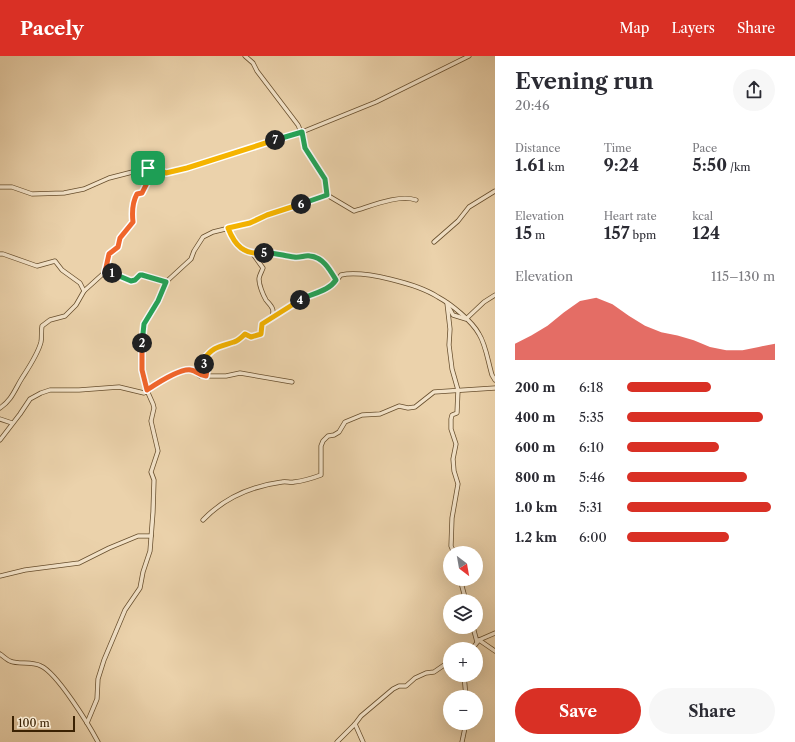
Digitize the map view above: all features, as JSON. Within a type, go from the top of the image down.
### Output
[{"type":"street","points":[[245,56],[253,63],[257,71],[302,132],[305,148],[325,179],[327,195]]},
{"type":"street","points":[[0,187],[12,187],[32,194],[64,193],[84,189],[109,178],[148,168],[150,165],[166,173],[187,168],[302,132],[376,102],[469,56]]},
{"type":"street","points":[[0,408],[5,405],[21,379],[28,371],[41,341],[42,326],[50,320],[65,316],[76,305],[84,291],[105,272],[109,254],[118,247],[120,238],[133,222],[132,214],[134,201],[137,194],[142,193],[148,181],[148,168]]},
{"type":"street","points":[[434,242],[458,221],[469,207],[495,190]]},
{"type":"street","points":[[87,723],[97,699],[98,679],[104,660],[125,610],[140,588],[143,572],[150,551],[154,480],[152,472],[158,450],[158,444],[153,432],[151,421],[154,408],[147,390],[142,370],[141,349],[144,324],[158,301],[166,282],[191,259],[194,250],[203,237],[228,228],[250,223],[267,215],[327,195],[354,211],[391,200],[404,198],[416,200]]},
{"type":"street","points":[[228,228],[235,243],[244,250],[253,254],[263,268],[258,277],[266,299],[272,306],[274,315],[272,317]]},
{"type":"street","points":[[253,254],[269,252],[297,258],[310,256],[320,260],[328,266],[336,280]]},
{"type":"street","points":[[0,254],[4,254],[37,266],[55,261],[62,270],[80,283],[84,291]]},
{"type":"street","points":[[105,272],[113,273],[131,281],[142,275],[166,282]]},
{"type":"street","points":[[206,376],[207,370],[203,360],[210,352],[219,346],[234,342],[245,334],[251,337],[261,334],[262,324],[272,317],[310,295],[327,289],[332,286],[341,275],[351,272],[385,277],[421,289],[447,303],[466,319],[480,334],[492,375],[495,380]]},
{"type":"street","points":[[466,319],[484,302],[495,296]]},
{"type":"street","points":[[447,303],[450,329],[448,345],[452,369],[458,390],[457,413],[452,415],[451,420],[451,428],[456,444],[453,459],[454,472],[458,484],[452,518],[451,546]]},
{"type":"street","points":[[0,440],[30,399],[41,392],[50,390],[119,388],[144,393],[167,378],[185,370],[192,370],[200,376],[226,376],[240,373],[292,382]]},
{"type":"street","points":[[203,520],[211,512],[244,491],[257,486],[294,482],[321,475],[321,446],[323,441],[328,436],[339,432],[345,422],[362,415],[380,414],[399,406],[408,408],[414,407],[434,392],[487,390],[495,388]]},
{"type":"street","points":[[0,419],[12,424]]},
{"type":"street","points":[[0,576],[25,570],[78,563],[138,536],[151,536]]},
{"type":"street","points":[[478,641],[495,633]]},
{"type":"street","points":[[476,634],[478,641],[495,651]]},
{"type":"street","points":[[0,654],[10,662],[28,662],[42,666],[62,686],[98,742]]},
{"type":"street","points":[[338,742],[361,716],[393,689],[399,686],[406,686],[415,678],[426,673],[434,672],[443,666]]},
{"type":"street","points":[[355,724],[363,742]]},
{"type":"street","points":[[462,742],[465,730]]},
{"type":"route","points":[[302,132],[305,148],[325,179],[327,195],[267,215],[250,223],[228,228],[235,243],[244,250],[253,254],[269,252],[297,258],[310,256],[320,260],[328,266],[336,280],[332,286],[327,289],[310,295],[290,305],[262,324],[261,334],[256,334],[251,337],[245,334],[234,342],[219,346],[210,352],[203,360],[207,370],[206,376],[200,376],[192,370],[185,370],[167,378],[147,390],[142,370],[141,358],[144,324],[158,301],[166,282],[142,275],[131,281],[113,273],[105,272],[109,254],[118,247],[120,238],[129,229],[133,222],[132,214],[134,201],[137,194],[142,193],[148,181],[148,168],[150,165],[166,173],[187,168],[302,132]]}]
